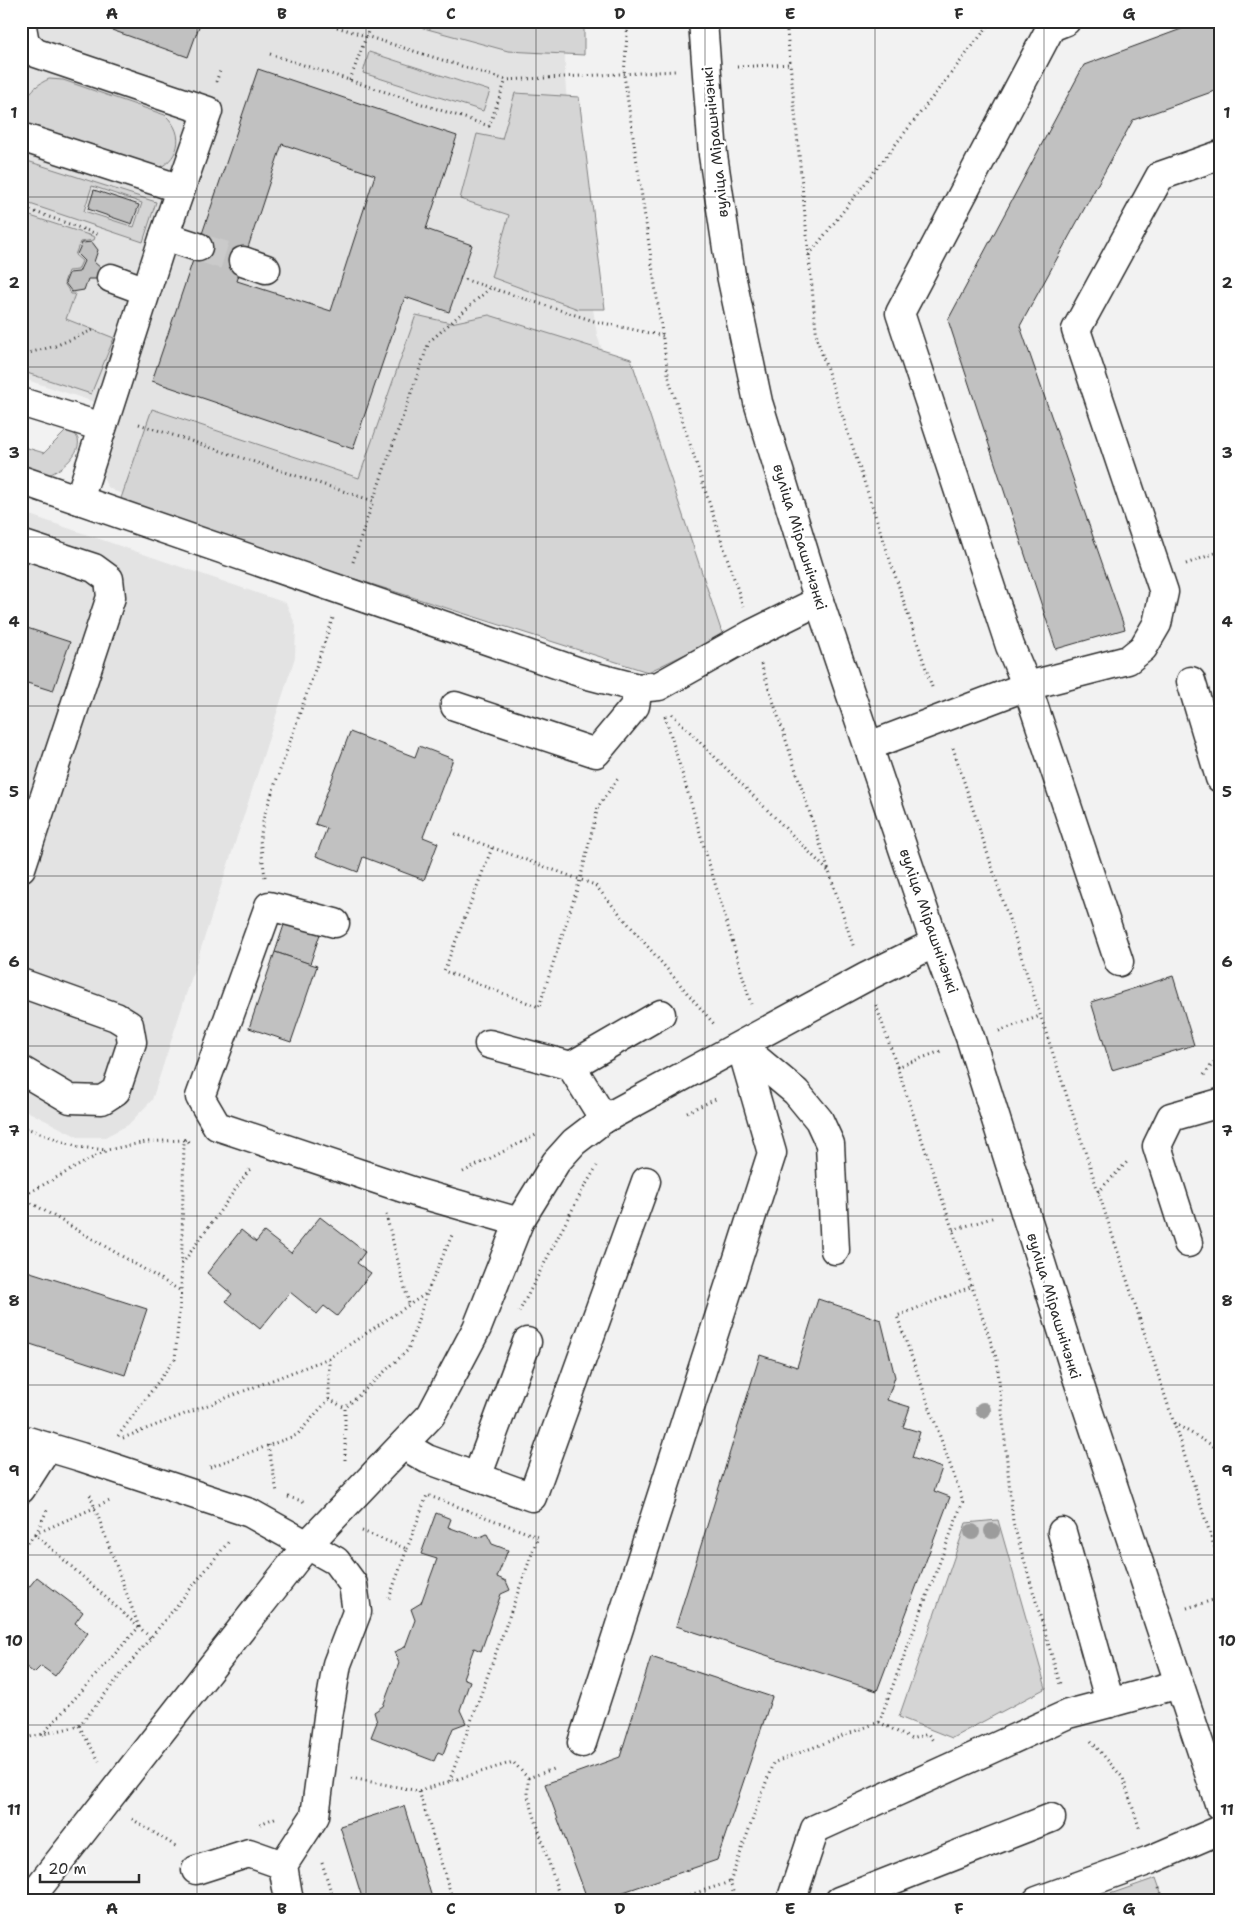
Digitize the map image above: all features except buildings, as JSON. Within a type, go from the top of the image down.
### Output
[{"type":"main road","points":[[1066,21],[1051,27],[900,313],[1010,646],[1026,686],[1119,962]]},
{"type":"main road","name":"вуліца Мірашнічэнкі","points":[[704,22],[713,155],[731,275],[758,402],[819,601],[935,942],[971,1040],[1075,1371],[1220,1806]]},
{"type":"main road","points":[[23,40],[36,54],[208,111],[164,236],[79,500]]},
{"type":"main road","points":[[21,137],[181,189]]},
{"type":"main road","points":[[869,746],[1026,686],[1128,660],[1143,648],[1157,624],[1164,592],[1076,330],[1160,176],[1220,155]]},
{"type":"main road","points":[[164,236],[198,247]]},
{"type":"main road","points":[[111,278],[146,291]]},
{"type":"main road","points":[[21,402],[102,427]]},
{"type":"main road","points":[[21,480],[588,675],[638,688],[658,686],[752,634],[819,601]]},
{"type":"main road","points":[[21,544],[94,568],[109,578],[111,597],[21,868]]},
{"type":"main road","points":[[1191,682],[1220,778]]},
{"type":"main road","points":[[455,706],[596,753],[634,706],[638,688]]},
{"type":"main road","points":[[335,924],[269,906],[200,1096],[217,1126],[418,1193],[519,1222]]},
{"type":"main road","points":[[28,1901],[308,1544],[430,1416],[472,1337],[519,1222],[556,1162],[574,1142],[604,1119],[866,977],[935,942]]},
{"type":"main road","points":[[21,983],[116,1017],[128,1025],[132,1042],[116,1091],[102,1100],[70,1099],[21,1070]]},
{"type":"main road","points":[[571,1066],[661,1014]]},
{"type":"main road","points":[[489,1044],[571,1066],[604,1119]]},
{"type":"main road","points":[[741,1046],[796,1092],[819,1120],[830,1144],[835,1250]]},
{"type":"main road","points":[[582,1743],[772,1154],[741,1046]]},
{"type":"main road","points":[[1188,1243],[1157,1146],[1171,1116],[1220,1103]]},
{"type":"main road","points":[[403,1445],[427,1459],[532,1497],[646,1181]]},
{"type":"main road","points":[[477,1477],[527,1342]]},
{"type":"main road","points":[[21,1439],[250,1513],[336,1561],[353,1584],[357,1612],[337,1664],[314,1816],[283,1865],[289,1901]]},
{"type":"main road","points":[[21,1489],[48,1447]]},
{"type":"main road","points":[[1062,1532],[1110,1703]]},
{"type":"main road","points":[[791,1901],[815,1829],[1068,1714],[1179,1684]]},
{"type":"main road","points":[[839,1901],[1052,1818]]},
{"type":"main road","points":[[1037,1901],[1150,1860],[1220,1830]]},
{"type":"main road","points":[[196,1870],[249,1853],[283,1865]]},
{"type":"path","points":[[318,21],[506,80],[624,75]]},
{"type":"path","points":[[350,80],[372,21]]},
{"type":"path","points":[[628,21],[624,75],[669,380],[829,872],[997,1360],[1013,1522],[1068,1714],[1124,1778],[1142,1835]]},
{"type":"path","points":[[786,21],[817,339],[1220,1564]]},
{"type":"path","points":[[809,255],[992,21]]},
{"type":"path","points":[[270,54],[489,126],[506,80]]},
{"type":"path","points":[[21,206],[100,235]]},
{"type":"path","points":[[460,278],[594,321],[663,336]]},
{"type":"path","points":[[351,567],[429,342],[490,288]]},
{"type":"path","points":[[21,355],[55,346],[93,330]]},
{"type":"path","points":[[139,424],[373,501]]},
{"type":"path","points":[[269,906],[260,840],[264,816],[334,615]]},
{"type":"path","points":[[668,710],[829,872]]},
{"type":"path","points":[[664,713],[752,1010]]},
{"type":"path","points":[[492,848],[444,971],[539,1007],[580,880],[598,807],[619,776]]},
{"type":"path","points":[[455,834],[595,885],[718,1028]]},
{"type":"path","points":[[684,1113],[716,1099]]},
{"type":"path","points":[[21,1126],[78,1147],[107,1150],[146,1142],[184,1140],[217,1126]]},
{"type":"path","points":[[184,1140],[193,1143]]},
{"type":"path","points":[[184,1140],[181,1291],[175,1359],[114,1441],[329,1358],[427,1292]]},
{"type":"path","points":[[22,1198],[107,1150]]},
{"type":"path","points":[[519,1313],[582,1191],[600,1161]]},
{"type":"path","points":[[182,1265],[250,1169]]},
{"type":"path","points":[[22,1198],[181,1291]]},
{"type":"path","points":[[383,1206],[409,1304]]},
{"type":"path","points":[[345,1462],[346,1408],[408,1350],[427,1292],[464,1206]]},
{"type":"path","points":[[953,1230],[1024,1208]]},
{"type":"path","points":[[736,1901],[730,1882],[773,1763],[879,1722],[962,1501],[897,1316],[973,1286]]},
{"type":"path","points":[[213,1472],[204,1470],[297,1434],[329,1399],[329,1358]]},
{"type":"path","points":[[329,1399],[346,1408]]},
{"type":"path","points":[[1174,1423],[1220,1450]]},
{"type":"path","points":[[268,1445],[277,1493]]},
{"type":"path","points":[[268,1490],[277,1493]]},
{"type":"path","points":[[88,1491],[139,1627]]},
{"type":"path","points":[[21,1739],[42,1736],[79,1726],[250,1513],[277,1493]]},
{"type":"path","points":[[406,1549],[427,1495],[538,1537],[449,1782]]},
{"type":"path","points":[[287,1496],[315,1505]]},
{"type":"path","points":[[21,1550],[35,1534],[113,1500]]},
{"type":"path","points":[[360,1530],[366,1523]]},
{"type":"path","points":[[35,1534],[151,1638]]},
{"type":"path","points":[[42,1736],[139,1627]]},
{"type":"path","points":[[346,1777],[419,1791],[513,1762],[528,1778],[528,1796],[561,1901]]},
{"type":"path","points":[[528,1778],[556,1768]]},
{"type":"path","points":[[419,1791],[453,1901]]},
{"type":"path","points":[[320,1857],[334,1901]]},
{"type":"path","points":[[671,1901],[730,1882]]},
{"type":"shaded area","points":[[21,21],[565,21],[565,78],[573,176],[597,335],[702,643],[648,663],[114,491],[108,487],[103,474],[122,411],[21,378]]},
{"type":"shaded area","points":[[408,21],[584,21],[584,55],[508,51],[420,27]]},
{"type":"shaded area","points":[[369,52],[490,91],[483,111],[363,73]]},
{"type":"shaded area","points":[[49,79],[63,80],[165,115],[172,123],[178,139],[174,154],[162,167],[153,171],[29,126],[25,111],[27,98],[36,87]]},
{"type":"shaded area","points":[[515,93],[579,97],[605,309],[578,309],[491,277],[509,215],[460,199],[477,134],[502,139]]},
{"type":"shaded area","points":[[21,159],[156,202],[143,242],[21,201]],"holes":[[[92,186],[142,203],[134,227],[84,211]]]},
{"type":"shaded area","points":[[21,213],[95,237],[94,240],[80,242],[75,255],[82,261],[78,270],[68,271],[64,283],[71,294],[75,294],[66,319],[114,338],[91,394],[21,371]]},
{"type":"shaded area","points":[[416,315],[451,323],[489,315],[631,359],[723,636],[648,672],[119,504],[152,409],[359,478]]},
{"type":"shaded area","points":[[67,430],[75,435],[78,441],[78,448],[68,462],[60,469],[45,476],[21,472],[21,446],[44,453]]},
{"type":"shaded area","points":[[21,512],[286,603],[296,626],[295,657],[152,1100],[128,1125],[105,1137],[78,1137],[21,1108]]},
{"type":"shaded area","points":[[998,1520],[1046,1688],[952,1738],[899,1717],[966,1523]]},
{"type":"shaded area","points":[[1156,1878],[1164,1901],[1090,1901]]},
{"type":"tunnel","points":[[198,247],[243,261]]}]
